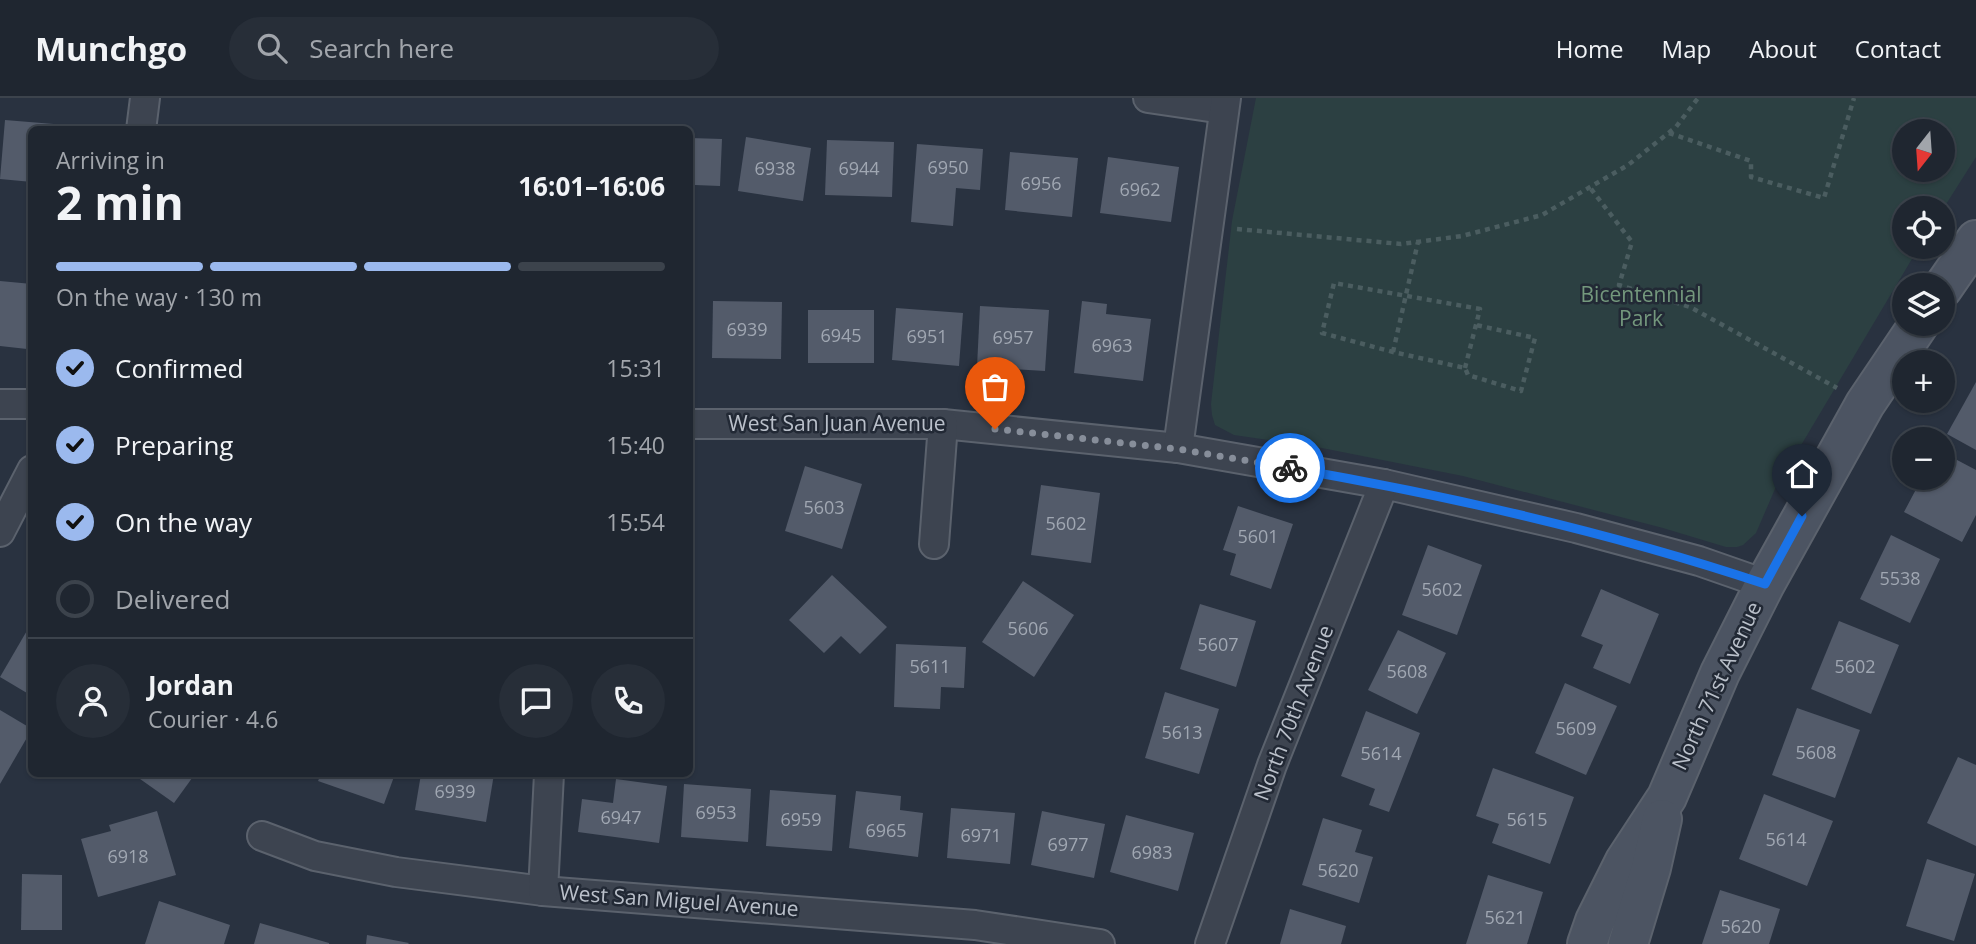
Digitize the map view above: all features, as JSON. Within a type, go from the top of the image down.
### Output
[{"type":"street","points":[[142,126],[145,98]]},
{"type":"street","points":[[1148,98],[1224,104],[1178,449]]},
{"type":"street","points":[[1953,273],[1976,240]]},
{"type":"street","name":"North 71st Avenue","points":[[1587,944],[1595,921],[1625,861],[1667,797],[1720,673],[1765,584],[1865,404],[1911,336]]},
{"type":"street","points":[[0,404],[28,404]]},
{"type":"street","name":"West San Juan Avenue","points":[[693,424],[943,424],[1178,449],[1384,484],[1576,528],[1699,561],[1765,584]]},
{"type":"street","points":[[934,544],[943,424]]},
{"type":"street","points":[[0,532],[28,478]]},
{"type":"street","name":"North 70th Avenue","points":[[1210,944],[1272,765],[1384,484]]},
{"type":"street","points":[[542,891],[549,777]]},
{"type":"street","name":"North 71st Avenue","points":[[1628,944],[1651,869],[1667,797]]},
{"type":"street","name":"West San Miguel Avenue","points":[[262,836],[315,856],[396,872],[542,891],[975,925],[1100,944]]},
{"type":"path","points":[[1209,225],[1401,244],[1462,236],[1542,215],[1591,188],[1628,165],[1676,127],[1698,98]]},
{"type":"path","points":[[1668,133],[1751,161],[1751,177],[1824,198],[1854,98]]},
{"type":"path","points":[[1591,188],[1632,242],[1619,285],[1690,307],[1865,404]]},
{"type":"path","points":[[1393,352],[1418,242]]},
{"type":"path","points":[[1465,368],[1322,333],[1334,283],[1480,309],[1465,368],[1468,375],[1521,391],[1535,338],[1476,325]]},
{"type":"green space","name":"Bicentennial Park","points":[[1256,98],[1976,98],[1976,157],[1951,196],[1892,196],[1892,259],[1912,259],[1904,273],[1892,273],[1892,292],[1775,489],[1756,533],[1743,545],[1726,547],[1463,476],[1322,448],[1234,435],[1215,425],[1211,404],[1232,221]]},
{"type":"building","points":[[5,120],[78,126],[28,126],[28,182],[0,179]]},
{"type":"building","points":[[746,137],[811,148],[803,201],[738,191]]},
{"type":"building","points":[[693,138],[722,139],[720,186],[695,185],[694,208]]},
{"type":"building","points":[[827,140],[894,142],[892,197],[825,195]]},
{"type":"building","points":[[917,144],[983,149],[980,190],[956,188],[953,226],[911,222]]},
{"type":"building","points":[[1010,152],[1078,158],[1072,217],[1005,210]]},
{"type":"building","points":[[1108,157],[1179,167],[1171,222],[1100,213]]},
{"type":"building","points":[[0,281],[28,284],[27,349],[0,346]]},
{"type":"building","points":[[713,301],[782,302],[781,359],[712,358]]},
{"type":"building","points":[[1082,301],[1107,304],[1106,314],[1151,319],[1143,381],[1074,373]]},
{"type":"building","points":[[693,305],[695,305],[693,359]]},
{"type":"building","points":[[980,306],[1049,310],[1045,371],[977,367]]},
{"type":"building","points":[[896,308],[963,313],[959,366],[892,360]]},
{"type":"building","points":[[808,310],[874,310],[874,363],[808,363]]},
{"type":"building","points":[[1976,382],[1976,450],[1955,438],[1955,427],[1951,427]]},
{"type":"building","points":[[1955,459],[1976,470],[1976,515],[1962,542],[1904,512],[1916,490],[1955,490]]},
{"type":"building","points":[[805,466],[862,484],[842,549],[785,531]]},
{"type":"building","points":[[1041,485],[1100,493],[1091,563],[1031,555]]},
{"type":"building","points":[[1238,506],[1293,524],[1271,589],[1230,575],[1236,554],[1223,550]]},
{"type":"building","points":[[1891,535],[1940,559],[1910,623],[1860,599]]},
{"type":"building","points":[[1428,545],[1482,565],[1457,635],[1402,615]]},
{"type":"building","points":[[832,575],[887,627],[860,654],[841,636],[824,653],[789,620]]},
{"type":"building","points":[[1023,581],[1074,615],[1034,677],[982,642]]},
{"type":"building","points":[[1601,589],[1659,614],[1630,684],[1593,668],[1603,645],[1581,636]]},
{"type":"building","points":[[1200,604],[1256,621],[1236,687],[1180,669]]},
{"type":"building","points":[[1839,621],[1899,645],[1871,714],[1811,689]]},
{"type":"building","points":[[28,629],[28,694],[0,677]]},
{"type":"building","points":[[1398,630],[1446,653],[1417,714],[1368,690]]},
{"type":"building","points":[[896,644],[966,647],[964,688],[941,687],[940,709],[894,707]]},
{"type":"building","points":[[1565,683],[1617,706],[1586,775],[1535,753]]},
{"type":"building","points":[[1165,692],[1219,709],[1199,774],[1145,758]]},
{"type":"building","points":[[1797,708],[1860,730],[1835,798],[1772,775]]},
{"type":"building","points":[[0,710],[28,727],[28,736],[0,784]]},
{"type":"building","points":[[1366,711],[1420,733],[1389,812],[1369,805],[1375,789],[1341,776]]},
{"type":"building","points":[[1958,757],[1976,765],[1976,846],[1927,823]]},
{"type":"building","points":[[1493,768],[1574,797],[1550,864],[1492,843],[1499,824],[1476,816]]},
{"type":"building","points":[[137,777],[193,777],[174,803]]},
{"type":"building","points":[[320,777],[394,777],[384,804],[318,781]]},
{"type":"building","points":[[420,777],[494,777],[486,822],[415,810]]},
{"type":"building","points":[[616,779],[667,786],[659,843],[578,832],[582,799],[613,803]]},
{"type":"building","points":[[684,784],[751,789],[748,842],[681,837]]},
{"type":"building","points":[[770,790],[836,795],[832,851],[766,846]]},
{"type":"building","points":[[856,791],[901,796],[900,810],[923,813],[918,857],[849,848]]},
{"type":"building","points":[[1764,794],[1833,821],[1807,886],[1739,859]]},
{"type":"building","points":[[951,808],[1015,813],[1010,864],[947,858]]},
{"type":"building","points":[[157,811],[176,875],[98,897],[81,839],[111,831],[109,825]]},
{"type":"building","points":[[1042,811],[1105,824],[1094,878],[1031,865]]},
{"type":"building","points":[[1126,815],[1194,833],[1178,891],[1110,872]]},
{"type":"building","points":[[1323,818],[1362,830],[1355,852],[1373,857],[1359,903],[1302,885]]},
{"type":"building","points":[[1927,859],[1975,874],[1954,941],[1906,926]]},
{"type":"building","points":[[22,874],[62,875],[62,930],[21,930]]},
{"type":"building","points":[[1488,875],[1543,892],[1527,944],[1466,944]]},
{"type":"building","points":[[1720,890],[1780,909],[1769,944],[1702,944]]},
{"type":"building","points":[[159,901],[230,925],[224,944],[145,944]]},
{"type":"building","points":[[1290,909],[1346,926],[1341,944],[1280,944]]},
{"type":"building","points":[[260,923],[329,943],[329,944],[254,944]]},
{"type":"building","points":[[367,935],[409,943],[366,944]]},
{"type":"way so far","points":[[995,429],[1178,449],[1290,468]]},
{"type":"route","points":[[1290,468],[1384,484],[1576,528],[1699,561],[1765,584],[1802,516]]}]
